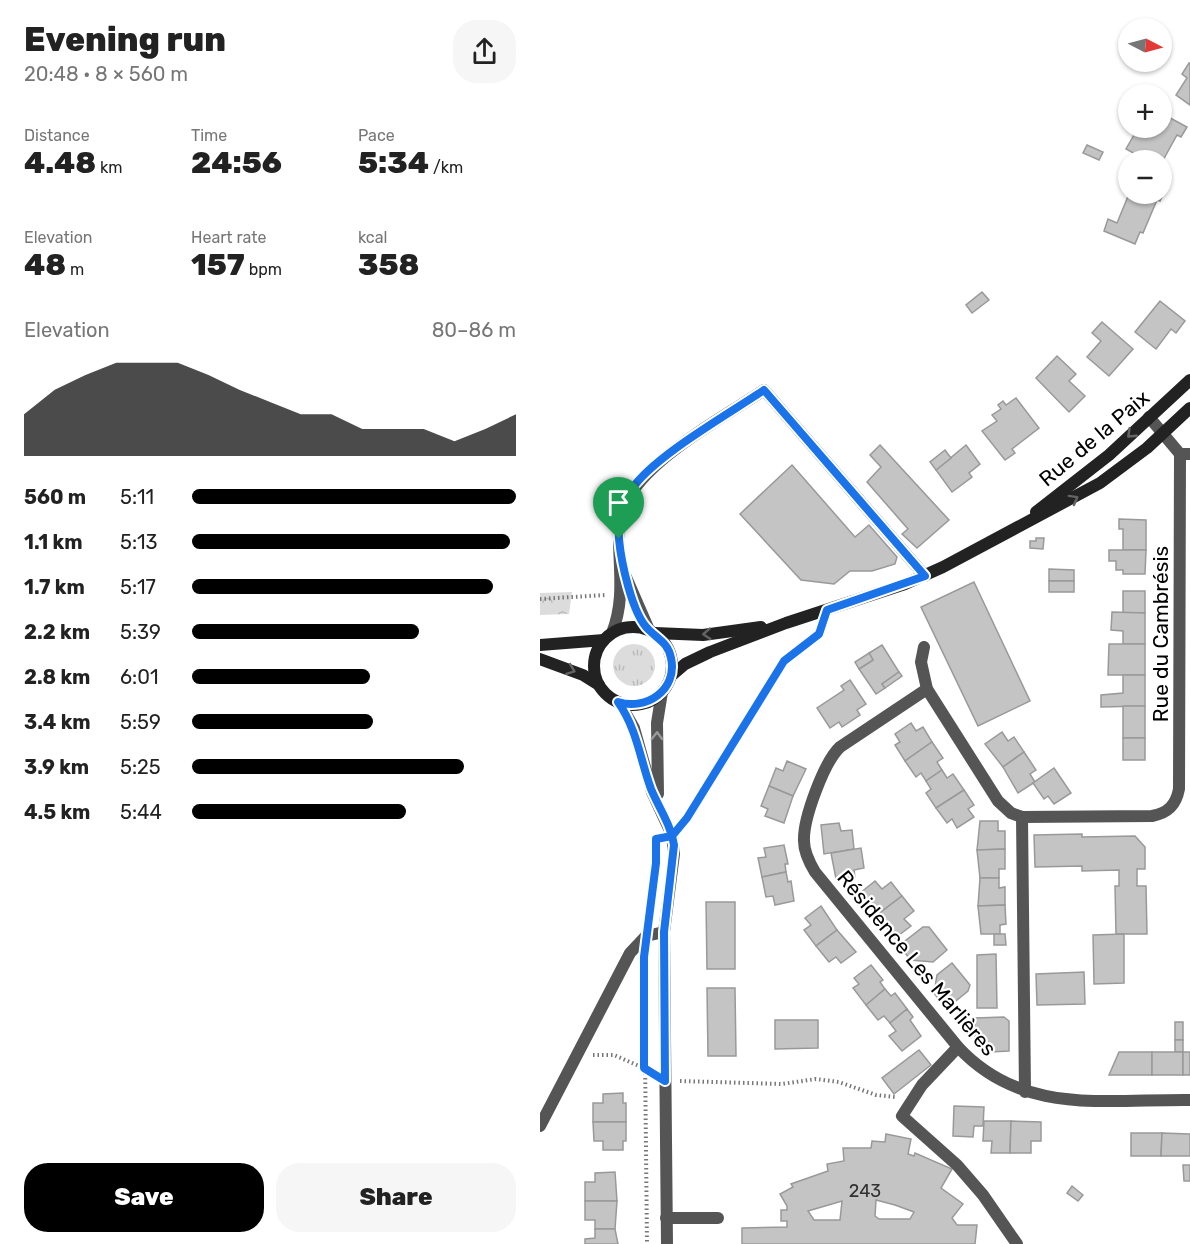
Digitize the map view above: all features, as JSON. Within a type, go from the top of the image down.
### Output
[{"type":"main road","name":"Rue de la Paix","points":[[1021,524],[1092,469],[1190,380]]},
{"type":"main road","name":"Rue de la Paix","points":[[671,676],[696,659],[786,623],[925,576],[1091,488],[1163,434],[1190,408]]},
{"type":"main road","name":"Rue de la Paix","points":[[652,632],[703,635],[786,623]]},
{"type":"main road","points":[[540,645],[608,637],[630,627],[652,632],[665,643],[671,656],[671,676],[662,692],[642,704],[618,702],[584,675],[540,659]]},
{"type":"main road","points":[[600,686],[595,662],[608,637]]},
{"type":"street","points":[[608,637],[618,619],[622,562],[620,514],[630,491],[649,469],[764,390],[925,576]]},
{"type":"street","points":[[1149,417],[1163,434],[1185,454]]},
{"type":"street","name":"Rue du Cambrésis","points":[[1022,817],[1152,816],[1168,810],[1177,798],[1184,667],[1185,454]]},
{"type":"street","points":[[622,562],[630,592],[652,632]]},
{"type":"street","points":[[924,647],[921,662],[927,689],[998,801],[1011,813],[1022,817]]},
{"type":"street","name":"Résidence Les Marlières","points":[[927,689],[834,752],[806,824],[804,843],[815,872],[958,1047],[984,1072],[1025,1092],[1022,817]]},
{"type":"street","points":[[662,692],[658,713],[656,772],[664,815]]},
{"type":"street","points":[[618,702],[634,728],[648,779],[672,836],[674,854],[664,932],[667,1244]]},
{"type":"street","points":[[540,1126],[630,953],[646,936],[664,932]]},
{"type":"street","points":[[958,1047],[922,1085],[902,1116],[957,1165],[983,1195],[1017,1244]]},
{"type":"street","points":[[1025,1092],[1069,1099],[1190,1100]]},
{"type":"street","points":[[666,1218],[718,1218]]},
{"type":"path","points":[[540,599],[621,594]]},
{"type":"path","points":[[672,836],[687,818],[784,661],[819,634],[827,610]]},
{"type":"path","points":[[646,936],[644,1068],[647,1244]]},
{"type":"path","points":[[575,1056],[614,1055],[644,1068],[665,1081],[782,1084],[816,1079],[839,1082],[887,1097],[922,1085]]},
{"type":"green space","points":[[572,592],[569,614],[540,615],[540,593]]},
{"type":"green space","points":[[634,644],[642,645],[649,650],[654,657],[654,673],[649,680],[642,685],[634,686],[626,685],[619,680],[614,673],[613,665],[614,657],[619,650],[626,645]]},
{"type":"building","points":[[1189,63],[1190,105],[1176,95],[1187,78],[1182,74]]},
{"type":"building","points":[[1172,119],[1187,127],[1181,137],[1177,135],[1169,150],[1126,149],[1132,138],[1172,138]]},
{"type":"building","points":[[1087,145],[1103,152],[1099,160],[1083,153]]},
{"type":"building","points":[[1125,204],[1155,204],[1143,233],[1140,232],[1135,244],[1104,231],[1108,219],[1117,223]]},
{"type":"building","points":[[982,292],[989,300],[972,313],[966,305]]},
{"type":"building","points":[[1160,301],[1185,321],[1176,333],[1171,329],[1156,349],[1135,332]]},
{"type":"building","points":[[1102,322],[1133,349],[1109,376],[1087,357],[1101,341],[1092,333]]},
{"type":"building","points":[[1057,356],[1076,374],[1069,381],[1085,396],[1069,412],[1036,378]]},
{"type":"building","points":[[1016,398],[1039,428],[1012,449],[1015,453],[1005,460],[982,431],[997,421],[992,415],[1001,409],[998,405],[1003,401],[1006,405]]},
{"type":"building","points":[[880,445],[949,520],[917,548],[902,534],[908,529],[867,482],[881,467],[870,455]]},
{"type":"building","points":[[966,445],[980,464],[969,473],[972,477],[952,492],[936,470]]},
{"type":"building","points":[[945,450],[951,458],[936,470],[930,462]]},
{"type":"building","points":[[792,465],[855,537],[869,525],[897,557],[895,564],[872,571],[850,571],[834,584],[801,580],[740,514]]},
{"type":"building","points":[[1119,519],[1146,520],[1146,550],[1123,550],[1123,529],[1119,529]]},
{"type":"building","points":[[1036,538],[1044,538],[1043,549],[1030,548],[1030,541],[1036,541]]},
{"type":"building","points":[[1109,550],[1146,550],[1145,574],[1123,574],[1123,570],[1116,570],[1116,561],[1109,561]]},
{"type":"building","points":[[1049,569],[1074,570],[1074,581],[1049,581]]},
{"type":"building","points":[[1049,581],[1074,581],[1074,592],[1049,592]]},
{"type":"building","points":[[974,582],[1030,701],[978,726],[921,607]]},
{"type":"building","points":[[1123,591],[1145,591],[1145,613],[1123,613]]},
{"type":"building","points":[[1112,612],[1145,613],[1145,644],[1123,644],[1123,631],[1111,630]]},
{"type":"building","points":[[1109,644],[1145,644],[1145,675],[1108,675]]},
{"type":"building","points":[[882,645],[899,672],[882,684],[885,688],[876,694],[859,669],[873,660],[869,653]]},
{"type":"building","points":[[869,653],[873,660],[859,669],[855,662]]},
{"type":"building","points":[[899,672],[902,676],[885,688],[882,684]]},
{"type":"building","points":[[1123,675],[1145,675],[1145,706],[1101,707],[1101,695],[1123,693]]},
{"type":"building","points":[[850,680],[866,704],[857,710],[860,715],[842,727],[839,722],[830,728],[817,708],[844,690],[841,686]]},
{"type":"building","points":[[1123,706],[1145,706],[1145,738],[1123,738]]},
{"type":"building","points":[[911,723],[916,731],[923,727],[932,742],[905,761],[895,745],[900,742],[895,734]]},
{"type":"building","points":[[1002,732],[1008,741],[1014,737],[1024,752],[1003,767],[985,744]]},
{"type":"building","points":[[1123,738],[1145,738],[1145,760],[1123,760]]},
{"type":"building","points":[[932,742],[943,758],[937,762],[942,770],[926,781],[921,773],[916,777],[905,761]]},
{"type":"building","points":[[1024,752],[1036,770],[1030,774],[1035,782],[1018,793],[1003,767]]},
{"type":"building","points":[[787,761],[806,769],[793,796],[769,786],[776,768],[783,771]]},
{"type":"building","points":[[1054,768],[1071,793],[1054,804],[1048,796],[1044,799],[1033,783]]},
{"type":"building","points":[[942,770],[947,778],[953,774],[964,790],[936,808],[926,793],[931,789],[926,781]]},
{"type":"building","points":[[769,786],[793,796],[784,823],[765,816],[768,809],[761,806]]},
{"type":"building","points":[[964,790],[974,805],[968,809],[974,817],[957,828],[952,819],[947,823],[936,808]]},
{"type":"building","points":[[980,821],[998,821],[998,831],[1005,831],[1005,849],[977,850]]},
{"type":"building","points":[[839,823],[841,831],[852,830],[854,849],[824,854],[821,825]]},
{"type":"building","points":[[1082,834],[1082,837],[1135,836],[1145,847],[1145,869],[1137,869],[1137,886],[1146,886],[1147,934],[1116,934],[1115,886],[1119,886],[1119,870],[1082,871],[1082,866],[1035,867],[1034,835]]},
{"type":"building","points":[[784,845],[788,864],[785,864],[786,872],[762,877],[758,858],[766,857],[764,848]]},
{"type":"building","points":[[861,848],[864,868],[854,870],[855,877],[836,879],[831,853]]},
{"type":"building","points":[[1005,849],[1005,869],[999,869],[999,878],[980,878],[977,850]]},
{"type":"building","points":[[786,872],[788,882],[791,881],[794,901],[775,905],[773,896],[766,897],[762,877]]},
{"type":"building","points":[[980,878],[999,878],[999,888],[1005,887],[1005,905],[978,906]]},
{"type":"building","points":[[875,881],[882,889],[891,882],[902,896],[877,915],[860,893]]},
{"type":"building","points":[[902,896],[914,911],[904,919],[911,926],[895,938],[877,915]]},
{"type":"building","points":[[706,902],[735,902],[735,969],[707,969]]},
{"type":"building","points":[[1005,905],[1006,924],[1000,925],[1000,934],[981,934],[978,906]]},
{"type":"building","points":[[821,906],[837,930],[816,946],[804,930],[811,925],[805,918]]},
{"type":"building","points":[[923,927],[929,927],[947,950],[933,962],[910,960],[900,945]]},
{"type":"building","points":[[837,930],[856,952],[841,963],[836,957],[829,962],[816,946]]},
{"type":"building","points":[[994,934],[1005,934],[1006,945],[994,945]]},
{"type":"building","points":[[1124,934],[1124,983],[1094,984],[1093,935]]},
{"type":"building","points":[[996,954],[997,1008],[977,1008],[977,955]]},
{"type":"building","points":[[952,963],[970,985],[968,991],[946,1009],[934,993],[937,975]]},
{"type":"building","points":[[871,965],[883,980],[880,982],[885,989],[866,1005],[853,988],[859,984],[854,978]]},
{"type":"building","points":[[1084,972],[1085,1004],[1037,1005],[1036,974]]},
{"type":"building","points":[[707,988],[735,988],[736,1056],[708,1056]]},
{"type":"building","points":[[885,989],[891,996],[895,993],[907,1009],[890,1023],[884,1016],[878,1020],[866,1005]]},
{"type":"building","points":[[907,1009],[913,1017],[910,1020],[921,1036],[902,1051],[889,1036],[896,1031],[890,1023]]},
{"type":"building","points":[[1004,1017],[1009,1021],[1009,1051],[990,1052],[975,1038],[975,1018]]},
{"type":"building","points":[[775,1020],[818,1020],[818,1048],[775,1049]]},
{"type":"building","points":[[1175,1022],[1183,1022],[1183,1040],[1175,1040]]},
{"type":"building","points":[[1175,1040],[1183,1040],[1183,1052],[1175,1052]]},
{"type":"building","points":[[919,1050],[931,1065],[894,1094],[882,1078]]},
{"type":"building","points":[[1119,1052],[1152,1052],[1152,1075],[1109,1075]]},
{"type":"building","points":[[1152,1052],[1183,1052],[1183,1075],[1152,1075]]},
{"type":"building","points":[[1183,1052],[1190,1052],[1190,1075],[1183,1075]]},
{"type":"building","points":[[623,1093],[623,1103],[626,1103],[626,1122],[593,1122],[593,1103],[603,1103],[603,1094]]},
{"type":"building","points":[[954,1106],[984,1107],[983,1126],[974,1126],[973,1137],[953,1136]]},
{"type":"building","points":[[984,1121],[1011,1121],[1010,1153],[991,1153],[992,1141],[983,1141]]},
{"type":"building","points":[[1011,1121],[1041,1122],[1041,1141],[1031,1141],[1031,1153],[1010,1153]]},
{"type":"building","points":[[593,1122],[626,1122],[626,1141],[623,1141],[623,1150],[603,1150],[603,1141],[594,1141]]},
{"type":"building","points":[[1131,1133],[1162,1133],[1161,1156],[1131,1156]]},
{"type":"building","points":[[1162,1133],[1190,1134],[1190,1156],[1161,1156]]},
{"type":"building","points":[[886,1134],[911,1139],[908,1154],[914,1156],[915,1153],[952,1169],[941,1188],[963,1204],[952,1218],[957,1225],[977,1225],[975,1244],[742,1244],[742,1228],[787,1227],[787,1221],[781,1221],[781,1210],[787,1210],[787,1206],[780,1194],[793,1187],[791,1184],[828,1171],[827,1164],[844,1161],[843,1148],[871,1148],[872,1141],[885,1142]],"holes":[[[876,1200],[895,1205],[914,1212],[910,1219],[879,1219],[875,1216]],[[842,1201],[840,1220],[814,1220],[808,1211]]]},
{"type":"building","points":[[1183,1165],[1190,1165],[1190,1181],[1184,1181]]},
{"type":"building","points":[[615,1172],[617,1201],[585,1201],[585,1182],[595,1182],[595,1173]]},
{"type":"building","points":[[1072,1186],[1083,1195],[1078,1201],[1067,1193]]},
{"type":"building","points":[[585,1201],[617,1201],[615,1229],[595,1229],[595,1220],[585,1220]]},
{"type":"building","points":[[595,1229],[615,1229],[618,1244],[585,1244],[585,1239],[595,1238]]},
{"type":"route","points":[[619,539],[618,526],[624,503],[630,491],[649,469],[764,390],[925,576],[827,610],[819,634],[813,641],[784,661],[687,818],[672,836],[656,839],[656,863],[644,957],[644,1068],[665,1081],[664,932],[674,863],[674,845],[672,836],[669,827],[652,792],[634,728],[618,702],[636,705],[658,696],[669,682],[672,662],[665,643],[649,630],[630,592],[619,539]]}]
